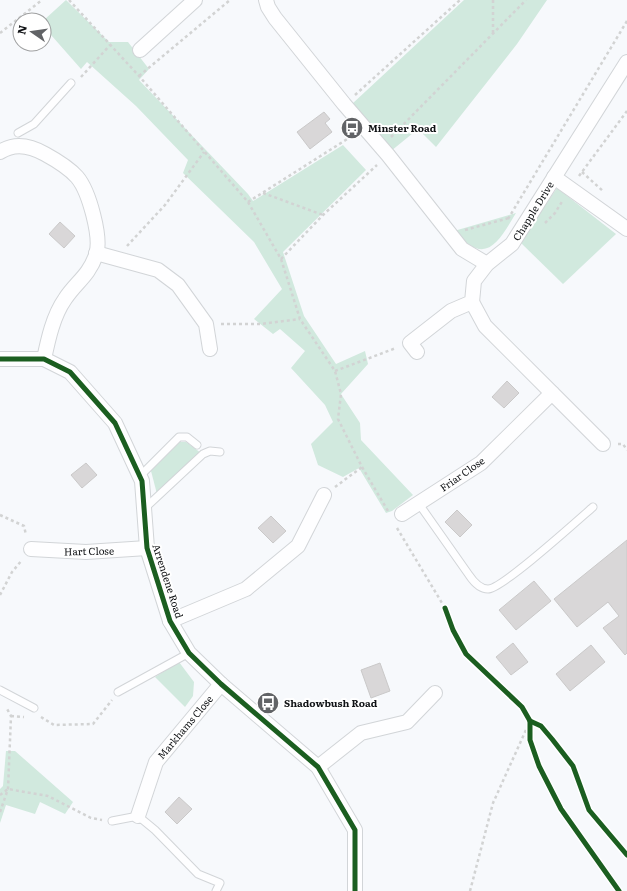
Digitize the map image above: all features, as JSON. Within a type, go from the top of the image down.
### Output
[{"type":"street","points":[[140,50],[195,0]]},
{"type":"street","points":[[266,0],[268,7],[275,18],[462,249],[487,264]]},
{"type":"street","name":"Chapple Drive","points":[[472,302],[474,281],[487,264],[512,244],[627,62]]},
{"type":"street","points":[[0,152],[18,139],[58,162],[78,178],[96,223],[96,253],[87,275],[64,300],[49,334],[44,359]]},
{"type":"street","points":[[554,177],[627,228]]},
{"type":"street","points":[[96,253],[158,270],[178,285],[206,324],[210,348]]},
{"type":"street","points":[[413,348],[450,311],[472,302],[485,326],[603,444]]},
{"type":"street","name":"Arrendene Road","points":[[0,359],[44,359],[70,372],[115,423],[142,481],[147,548],[170,620],[189,653],[221,684],[318,767],[355,830],[355,891]]},
{"type":"street","name":"Friar Close","points":[[395,517],[418,504],[481,463],[552,393]]},
{"type":"street","points":[[170,620],[246,590],[298,546],[324,495]]},
{"type":"street","name":"Hart Close","points":[[31,549],[86,552],[147,548]]},
{"type":"street","name":"Markhams Close","points":[[138,816],[156,762],[221,684]]},
{"type":"street","points":[[318,767],[361,733],[406,722],[435,693]]},
{"type":"lane","points":[[18,139],[71,84]]},
{"type":"lane","points":[[140,476],[179,437],[187,437],[197,445]]},
{"type":"lane","points":[[144,509],[203,454],[210,451],[220,452]]},
{"type":"lane","points":[[418,504],[469,575],[478,585],[488,589],[493,588],[510,577],[593,507]]},
{"type":"lane","points":[[118,692],[189,653]]},
{"type":"lane","points":[[0,690],[34,708]]},
{"type":"lane","points":[[112,821],[138,816],[155,830],[198,874],[220,883],[216,891]]},
{"type":"path","points":[[0,33],[42,0]]},
{"type":"path","points":[[69,0],[139,76],[248,202],[281,259],[300,319],[335,371],[341,394],[338,420],[362,467],[395,517],[448,616]]},
{"type":"path","points":[[139,76],[230,0]]},
{"type":"path","points":[[344,104],[460,0]]},
{"type":"path","points":[[493,0],[493,34]]},
{"type":"path","points":[[281,259],[526,0]]},
{"type":"path","points":[[508,219],[627,21]]},
{"type":"path","points":[[71,84],[84,76],[110,44]]},
{"type":"path","points":[[248,202],[364,129]]},
{"type":"path","points":[[120,260],[123,250],[165,205],[204,152]]},
{"type":"path","points":[[262,193],[322,215]]},
{"type":"path","points":[[450,234],[532,212]]},
{"type":"path","points":[[206,324],[261,324],[300,319]]},
{"type":"path","points":[[335,371],[413,348]]},
{"type":"path","points":[[324,495],[362,467]]},
{"type":"path","points":[[0,515],[24,526],[31,549],[12,572],[0,595]]},
{"type":"path","points":[[37,717],[44,717],[54,725],[93,724],[118,692]]},
{"type":"path","points":[[0,812],[8,790],[11,716],[4,702]]},
{"type":"path","points":[[11,716],[31,717]]},
{"type":"path","points":[[530,734],[531,720]]},
{"type":"path","points":[[470,891],[494,803],[531,720]]},
{"type":"path","points":[[0,795],[8,790],[48,796],[91,818],[112,821]]},
{"type":"green space","points":[[66,0],[109,42],[128,42],[149,69],[139,80],[253,201],[343,145],[366,170],[283,252],[304,316],[336,364],[365,351],[368,364],[341,394],[360,423],[361,440],[413,495],[392,511],[386,513],[359,468],[343,477],[318,465],[311,444],[333,422],[325,405],[291,368],[305,351],[280,329],[273,334],[254,319],[282,289],[254,242],[183,173],[188,160],[136,106],[87,62],[81,69],[52,36],[52,13]]},
{"type":"green space","points":[[464,0],[547,0],[517,44],[436,147],[418,129],[391,151],[352,104]]},
{"type":"green space","points":[[557,188],[616,234],[563,284],[520,242]]},
{"type":"green space","points":[[516,213],[503,234],[490,247],[482,249],[474,247],[465,242],[454,231]]},
{"type":"green space","points":[[180,442],[186,442],[201,453],[157,494],[151,471]]},
{"type":"green space","points":[[179,662],[194,682],[193,696],[185,707],[155,677]]},
{"type":"green space","points":[[6,751],[15,751],[73,802],[65,814],[40,802],[35,814],[6,805],[0,823],[0,789],[3,786]]},
{"type":"building","points":[[324,112],[330,119],[325,123],[332,132],[310,149],[297,132]]},
{"type":"building","points":[[60,222],[75,236],[64,248],[49,234]]},
{"type":"building","points":[[507,381],[519,393],[504,408],[492,397]]},
{"type":"building","points":[[86,463],[97,475],[82,488],[71,475]]},
{"type":"building","points":[[457,510],[472,525],[460,537],[445,522]]},
{"type":"building","points":[[271,516],[286,531],[273,543],[258,528]]},
{"type":"building","points":[[627,540],[627,653],[625,655],[603,628],[619,616],[608,602],[577,627],[554,599]]},
{"type":"building","points":[[534,581],[551,601],[516,630],[499,610]]},
{"type":"building","points":[[513,643],[528,662],[511,675],[496,657]]},
{"type":"building","points":[[591,645],[605,662],[570,691],[556,674]]},
{"type":"building","points":[[380,663],[390,691],[371,698],[361,670]]},
{"type":"building","points":[[179,797],[192,809],[177,824],[165,812]]},
{"type":"cycle path","points":[[0,359],[44,359],[70,372],[115,423],[142,481],[147,548],[170,621],[189,653],[221,684],[318,767],[355,830],[355,891]]},
{"type":"cycle path","points":[[445,608],[453,630],[466,654],[522,707],[530,721],[541,726],[552,739],[573,766],[589,810],[627,855]]},
{"type":"cycle path","points":[[530,721],[530,740],[539,766],[561,809],[619,891]]},
{"type":"place","name":"Minster Road","points":[[352,128]]},
{"type":"place","name":"Shadowbush Road","points":[[268,703]]}]
